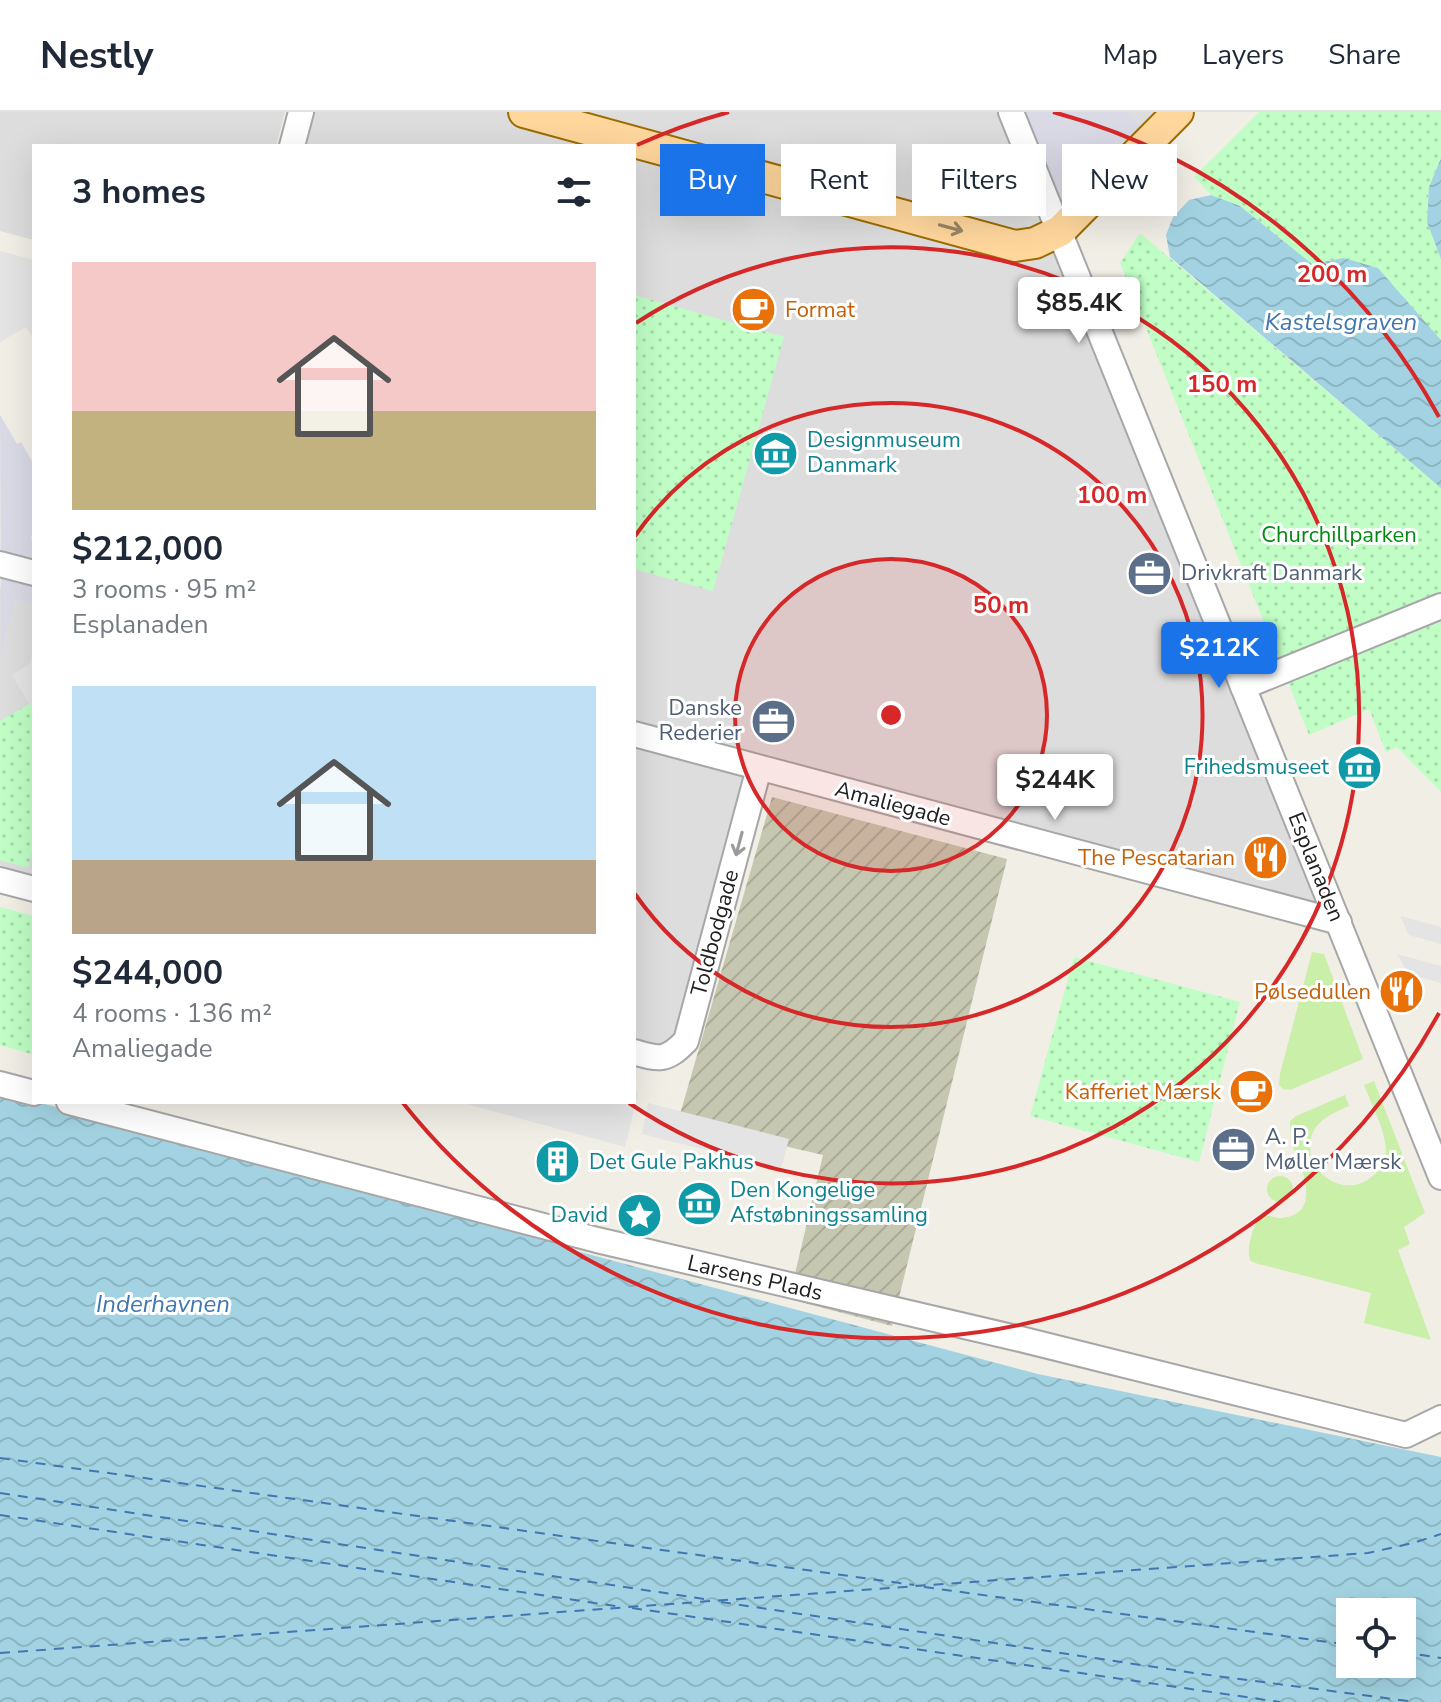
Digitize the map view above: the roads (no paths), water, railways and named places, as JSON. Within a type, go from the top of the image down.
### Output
[{"type":"main road","points":[[524,112],[1015,246],[1035,243],[1060,231],[1178,112]]},
{"type":"street","points":[[293,144],[301,112]]},
{"type":"street","name":"Esplanaden","points":[[1011,112],[1441,1177]]},
{"type":"street","points":[[0,564],[32,572]]},
{"type":"street","points":[[1243,687],[1441,606]]},
{"type":"street","name":"Amaliegade","points":[[636,735],[1339,922]]},
{"type":"street","name":"Toldbodgade","points":[[636,1053],[656,1058],[672,1055],[686,1041],[759,768]]},
{"type":"street","points":[[0,880],[32,888]]},
{"type":"street","points":[[0,1084],[32,1092]]},
{"type":"street","name":"Larsens Plads","points":[[77,1104],[597,1240],[1016,1338],[1406,1435],[1441,1418]]},
{"type":"water","name":"Kastelsgraven","points":[[1441,158],[1441,259],[1427,222],[1429,187]]},
{"type":"water","name":"Kastelsgraven","points":[[1211,195],[1240,206],[1312,264],[1344,258],[1378,268],[1441,340],[1441,488],[1170,257],[1166,235],[1173,217],[1189,200]]},
{"type":"water","name":"Inderhavnen","points":[[0,1092],[32,1101],[32,1104],[45,1104],[569,1244],[569,1249],[1038,1374],[1441,1457],[1441,1702],[0,1702]]},
{"type":"place","name":"Format","points":[[754,310]]},
{"type":"place","name":"Designmuseum Danmark","points":[[776,453]]},
{"type":"place","name":"Drivkraft Danmark","points":[[1150,573]]},
{"type":"place","name":"Danske Rederier","points":[[773,721]]},
{"type":"place","name":"Frihedsmuseet","points":[[1360,767]]},
{"type":"place","name":"The Pescatarian","points":[[1266,858]]},
{"type":"place","name":"Pølsedullen","points":[[1402,992]]},
{"type":"place","name":"Kafferiet Mærsk","points":[[1252,1092]]},
{"type":"place","name":"A. P. Møller Mærsk","points":[[1234,1150]]},
{"type":"place","name":"Det Gule Pakhus","points":[[558,1162]]},
{"type":"place","name":"Den Kongelige Afstøbningssamling","points":[[699,1203]]},
{"type":"place","name":"David","points":[[639,1215]]},
{"type":"park label","name":"Churchillparken","points":[[1339,535]]}]
